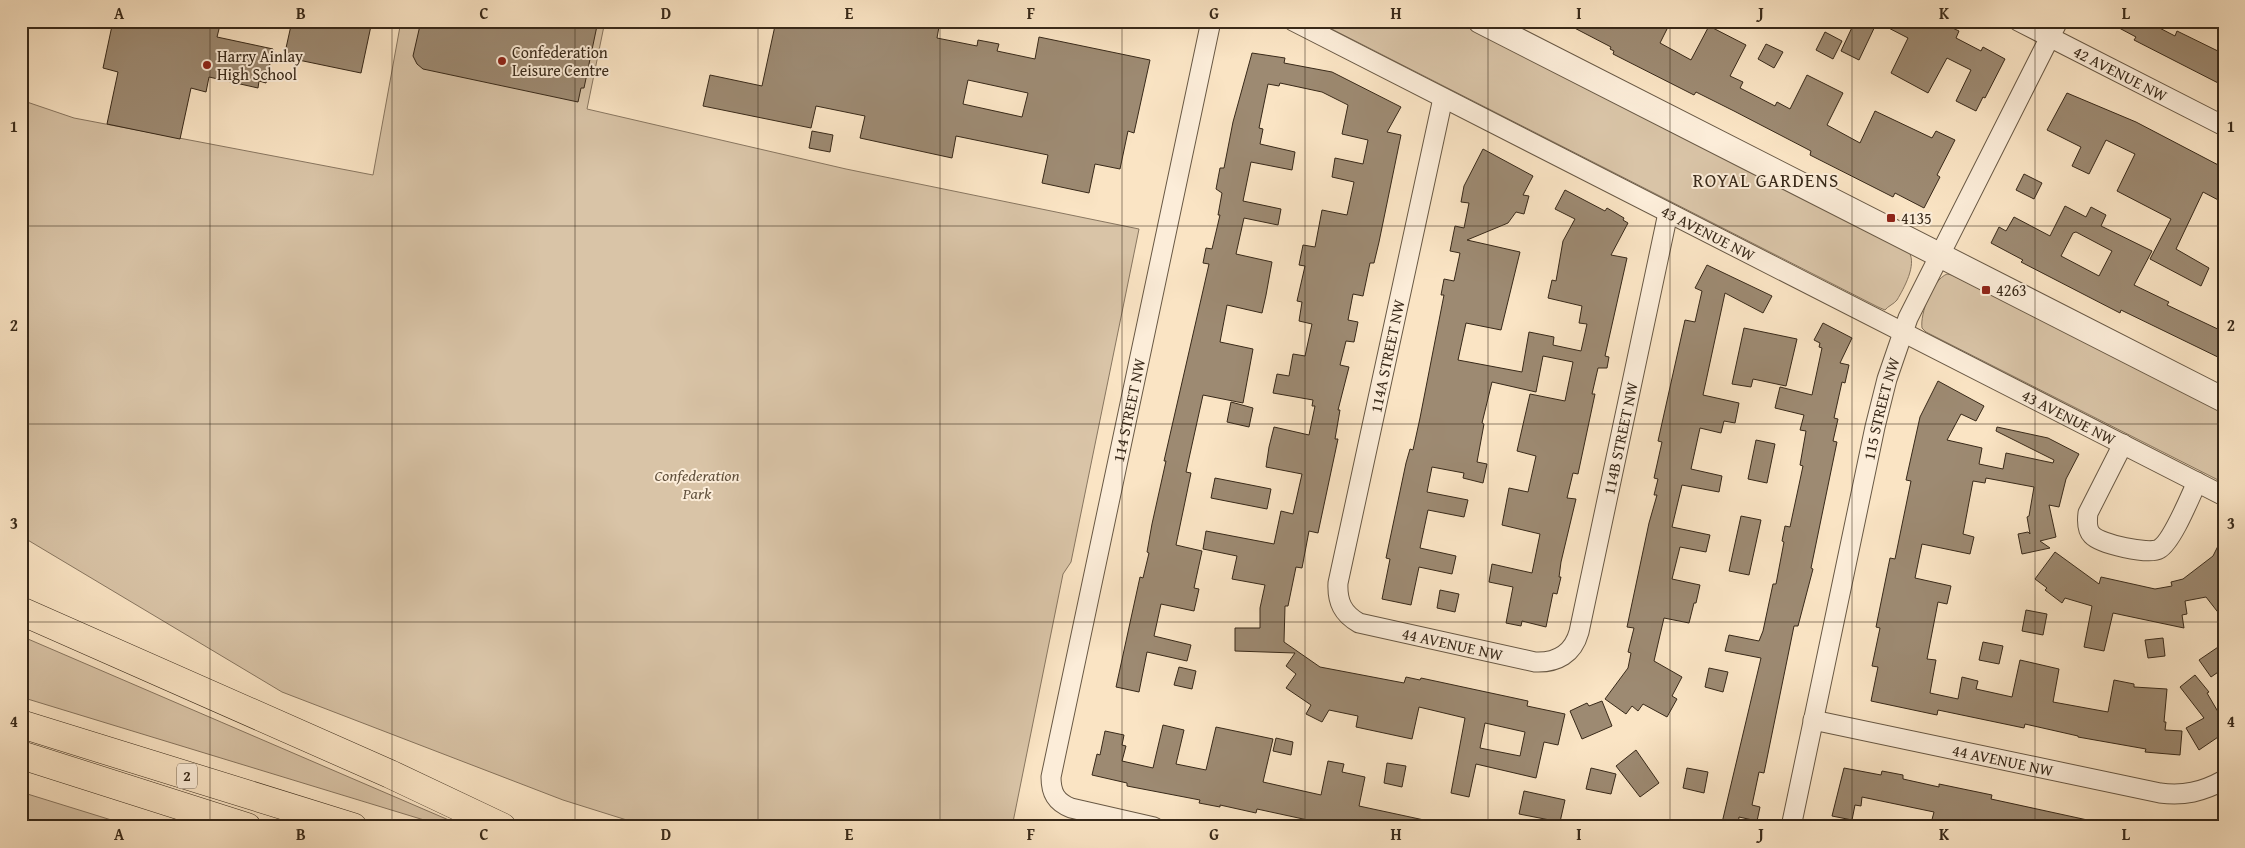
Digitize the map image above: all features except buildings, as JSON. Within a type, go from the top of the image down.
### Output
[{"type":"highway","points":[[22,611],[390,774],[502,827]]},
{"type":"highway","name":"2","points":[[21,724],[353,827]]},
{"type":"highway","name":"2","points":[[21,754],[247,827]]},
{"type":"street","name":"114 STREET NW","points":[[1154,827],[1061,804],[1055,798],[1051,788],[1051,777],[1211,21]]},
{"type":"street","name":"43 AVENUE NW","points":[[1293,21],[2224,496]]},
{"type":"street","points":[[1480,21],[2224,400]]},
{"type":"street","name":"42 AVENUE NW","points":[[2018,21],[2054,29],[2224,126]]},
{"type":"street","name":"115 STREET NW","points":[[1790,827],[1875,426],[1902,332],[2054,29]]},
{"type":"street","name":"114A STREET NW","points":[[1345,613],[1339,597],[1338,583],[1443,98]]},
{"type":"street","name":"114B STREET NW","points":[[1563,657],[1573,647],[1579,632],[1668,213]]},
{"type":"street","name":"43 AVENUE NW","points":[[2123,444],[2088,513],[2087,519],[2090,532],[2099,540],[2146,551],[2160,549],[2169,539],[2197,482]]},
{"type":"street","name":"44 AVENUE NW","points":[[1345,613],[1366,626],[1535,662],[1563,657]]},
{"type":"street","name":"44 AVENUE NW","points":[[1813,720],[2160,793],[2192,794],[2204,791],[2224,780]]},
{"type":"green space","name":"Confederation Park","points":[[401,21],[605,21],[587,109],[846,169],[1139,229],[1071,562],[1063,574],[1012,827],[649,827],[563,800],[282,692],[21,536],[21,100],[74,118],[373,175]]},
{"type":"green space","points":[[1316,21],[1455,21],[1909,252],[1911,270],[1906,283],[1894,303],[1885,310],[1878,307]]},
{"type":"green space","points":[[1947,274],[2224,412],[2224,483],[1926,332],[1922,328],[1925,306],[1936,283]]},
{"type":"green space","points":[[21,636],[465,827],[447,827],[21,697]]},
{"type":"green space","points":[[21,792],[134,827],[21,827]]},
{"type":"place","name":"Confederation Leisure Centre","points":[[502,61]]},
{"type":"place","name":"Harry Ainlay High School","points":[[207,65]]},
{"type":"place","name":"4135","points":[[1891,218]]},
{"type":"place","name":"4263","points":[[1986,290]]},
{"type":"district","name":"ROYAL GARDENS","points":[[1766,180]]}]
